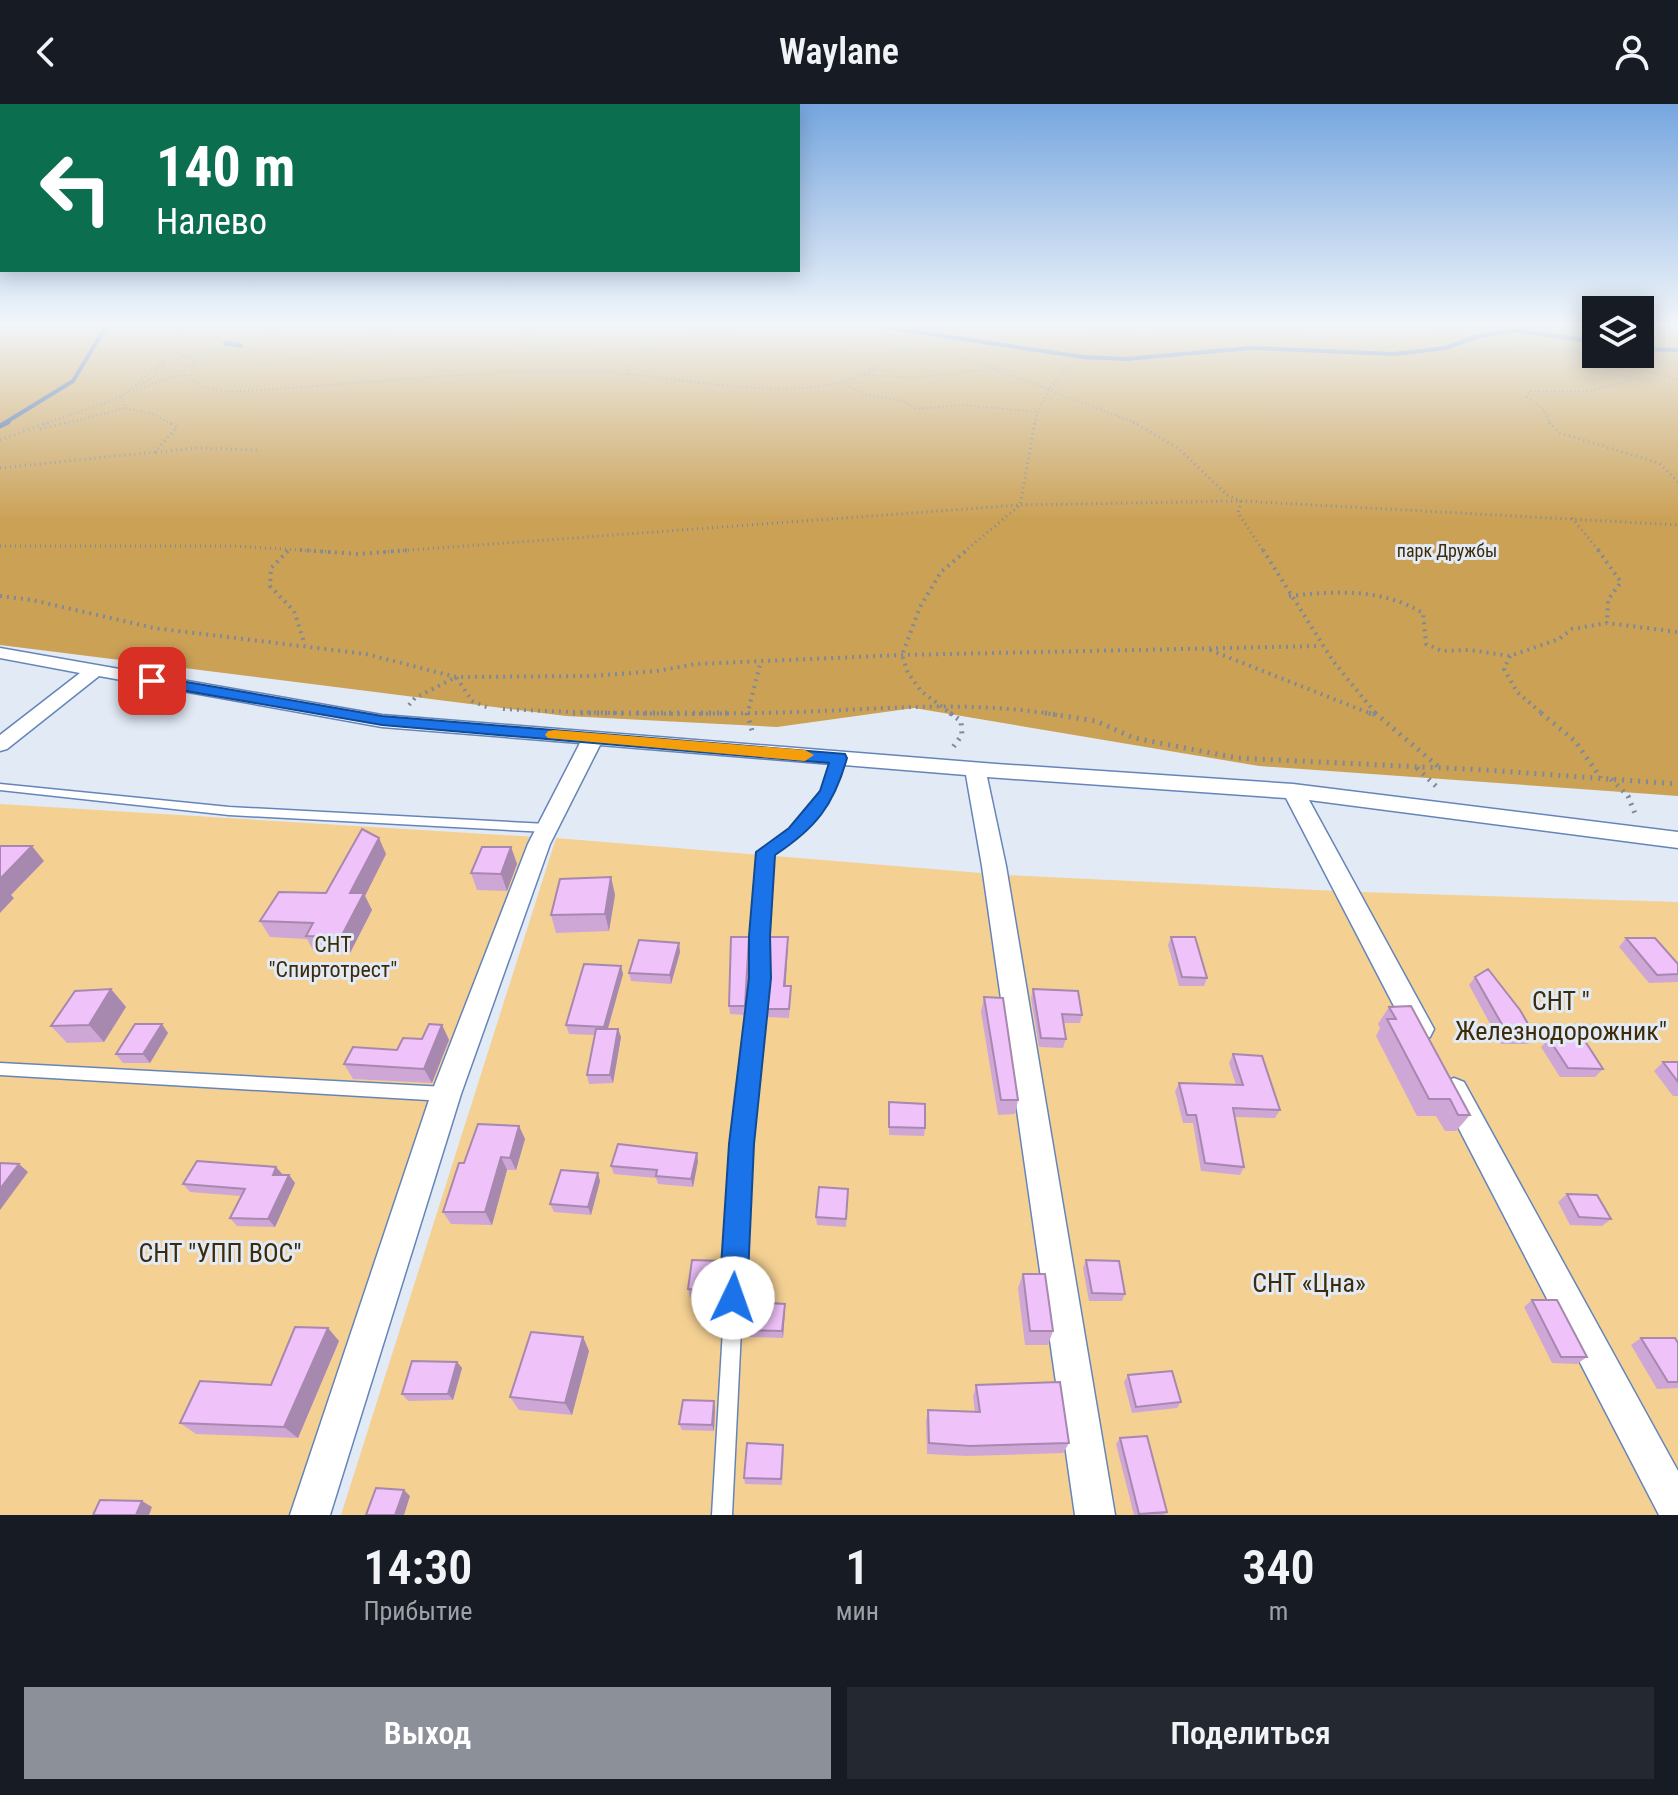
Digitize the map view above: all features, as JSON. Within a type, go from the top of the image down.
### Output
[{"type":"street","points":[[0,653],[382,721],[1293,791],[1678,840]]},
{"type":"street","points":[[0,745],[94,671]]},
{"type":"street","points":[[310,1515],[446,1094],[547,828],[593,738]]},
{"type":"street","points":[[963,768],[994,866],[1095,1515]]},
{"type":"street","points":[[1293,791],[1678,1511]]},
{"type":"lane","points":[[722,1515],[742,1144],[760,978],[759,936],[766,852],[796,832],[828,792],[839,758]]},
{"type":"lane","points":[[0,787],[229,811],[547,828]]},
{"type":"lane","points":[[0,1069],[446,1094]]},
{"type":"path","points":[[0,440],[121,397],[131,389]]},
{"type":"path","points":[[127,392],[138,389]]},
{"type":"path","points":[[210,389],[225,392],[275,389]]},
{"type":"path","points":[[853,389],[866,395],[903,401],[916,409],[965,405],[1037,412]]},
{"type":"path","points":[[1045,389],[1161,435],[1227,495],[1241,501]]},
{"type":"path","points":[[1598,389],[1530,391],[1527,397],[1545,411],[1551,427],[1560,433],[1659,463],[1678,482]]},
{"type":"path","points":[[963,768],[951,751],[962,735],[961,721],[921,691],[908,673],[902,655],[920,607],[941,572],[1020,505],[1037,412],[1051,391]]},
{"type":"path","points":[[121,397],[125,408]]},
{"type":"path","points":[[31,430],[63,426],[125,408],[153,414],[177,427],[155,452]]},
{"type":"path","points":[[73,422],[74,415]]},
{"type":"path","points":[[0,468],[196,448],[257,450]]},
{"type":"path","points":[[1241,501],[1238,513],[1273,563],[1289,596],[1322,646],[1380,717],[1440,768]]},
{"type":"path","points":[[0,546],[234,546],[359,554],[1020,505],[1241,501],[1678,525]]},
{"type":"path","points":[[1572,518],[1621,582],[1610,591],[1606,607],[1607,623]]},
{"type":"path","points":[[289,551],[271,568],[270,586],[290,601],[302,624],[305,645]]},
{"type":"path","points":[[1289,596],[1360,592],[1409,603],[1423,613],[1426,644],[1442,651],[1469,650],[1510,656],[1559,639],[1572,629],[1607,623],[1678,632]]},
{"type":"path","points":[[0,596],[32,600],[154,628],[366,654],[456,677],[592,676],[657,671],[695,664],[902,655],[1322,646]]},
{"type":"path","points":[[1208,649],[1380,717]]},
{"type":"path","points":[[1510,656],[1504,669],[1517,692],[1575,741],[1601,778]]},
{"type":"path","points":[[747,713],[761,661]]},
{"type":"path","points":[[456,677],[472,701],[489,708]]},
{"type":"path","points":[[419,711],[404,712],[415,698],[456,677]]},
{"type":"path","points":[[463,707],[598,714],[747,713],[942,705],[1016,708],[1096,721],[1134,738],[1237,758],[1678,784]]},
{"type":"path","points":[[1611,779],[1633,804],[1637,835]]},
{"type":"green space","name":"парк Дружбы","points":[[0,389],[1678,389],[1678,796],[1259,766],[914,708],[777,727],[566,716],[0,645]]},
{"type":"green space","points":[[0,804],[536,837],[312,1515],[0,1515]]},
{"type":"green space","points":[[556,838],[1005,875],[1359,892],[1678,902],[1678,1515],[341,1515]]},
{"type":"building","points":[[362,829],[379,838],[350,893],[364,893],[341,937],[306,936],[313,923],[260,921],[279,892],[326,893]]},
{"type":"building","points":[[0,846],[32,846],[0,879]]},
{"type":"building","points":[[482,847],[511,847],[501,874],[471,873]]},
{"type":"building","points":[[611,877],[605,914],[551,915],[560,879]]},
{"type":"building","points":[[731,937],[749,937],[745,1006],[729,1006]]},
{"type":"building","points":[[768,937],[788,937],[784,986],[791,986],[789,1009],[766,1009]]},
{"type":"building","points":[[1171,937],[1195,937],[1207,978],[1182,977]]},
{"type":"building","points":[[1626,938],[1655,938],[1678,964],[1678,974],[1657,975]]},
{"type":"building","points":[[639,940],[679,943],[670,975],[629,973]]},
{"type":"building","points":[[584,964],[621,966],[604,1027],[566,1025]]},
{"type":"building","points":[[1488,969],[1520,1010],[1535,1036],[1508,1035],[1475,977]]},
{"type":"building","points":[[111,989],[89,1025],[51,1026],[75,991]]},
{"type":"building","points":[[1033,989],[1078,991],[1082,1015],[1062,1014],[1066,1039],[1041,1038]]},
{"type":"building","points":[[984,997],[1003,998],[1018,1100],[1001,1100]]},
{"type":"building","points":[[1411,1006],[1470,1115],[1458,1115],[1450,1099],[1429,1099],[1387,1019],[1396,1019],[1389,1007]]},
{"type":"building","points":[[135,1024],[162,1024],[143,1054],[116,1054]]},
{"type":"building","points":[[429,1024],[442,1025],[424,1069],[344,1064],[353,1047],[397,1050],[403,1038],[422,1039]]},
{"type":"building","points":[[596,1029],[618,1029],[610,1075],[587,1075]]},
{"type":"building","points":[[1583,1038],[1603,1069],[1568,1068],[1549,1039]]},
{"type":"building","points":[[1233,1054],[1262,1056],[1280,1110],[1233,1108],[1244,1167],[1205,1163],[1196,1115],[1187,1115],[1179,1083],[1243,1085]]},
{"type":"building","points":[[1663,1062],[1678,1062],[1678,1082]]},
{"type":"building","points":[[889,1102],[925,1104],[925,1128],[889,1127]]},
{"type":"building","points":[[478,1124],[519,1126],[510,1158],[501,1157],[485,1212],[443,1212],[459,1163],[464,1163]]},
{"type":"building","points":[[618,1144],[697,1153],[691,1179],[656,1176],[657,1170],[611,1166]]},
{"type":"building","points":[[197,1161],[276,1167],[273,1175],[289,1175],[268,1219],[230,1218],[245,1189],[183,1184]]},
{"type":"building","points":[[0,1163],[19,1164],[0,1189]]},
{"type":"building","points":[[561,1170],[598,1173],[588,1207],[550,1204]]},
{"type":"building","points":[[819,1187],[848,1189],[846,1219],[816,1217]]},
{"type":"building","points":[[1567,1194],[1597,1195],[1611,1219],[1579,1217]]},
{"type":"building","points":[[692,1260],[722,1261],[720,1291],[688,1289]]},
{"type":"building","points":[[1086,1260],[1119,1261],[1125,1294],[1092,1293]]},
{"type":"building","points":[[1023,1274],[1045,1274],[1053,1331],[1030,1331]]},
{"type":"building","points":[[1532,1300],[1557,1300],[1587,1357],[1561,1357]]},
{"type":"building","points":[[752,1302],[785,1304],[782,1331],[749,1330]]},
{"type":"building","points":[[295,1327],[328,1328],[284,1427],[180,1423],[200,1381],[271,1385]]},
{"type":"building","points":[[531,1332],[583,1337],[565,1403],[510,1397]]},
{"type":"building","points":[[1641,1338],[1675,1338],[1678,1343],[1678,1382],[1668,1382]]},
{"type":"building","points":[[412,1361],[457,1362],[448,1394],[402,1394]]},
{"type":"building","points":[[1172,1371],[1181,1402],[1136,1407],[1128,1375]]},
{"type":"building","points":[[1060,1382],[1069,1443],[970,1446],[929,1443],[928,1410],[980,1412],[976,1385]]},
{"type":"building","points":[[683,1400],[714,1401],[712,1425],[679,1424]]},
{"type":"building","points":[[1147,1436],[1167,1512],[1139,1514],[1120,1438]]},
{"type":"building","points":[[747,1443],[783,1445],[781,1479],[744,1478]]},
{"type":"building","points":[[376,1488],[404,1490],[395,1515],[366,1515]]},
{"type":"building","points":[[100,1500],[142,1501],[136,1515],[93,1515]]},
{"type":"waterway","points":[[3,424],[60,389]]},
{"type":"waterway","points":[[0,426],[8,422]]},
{"type":"slow traffic","points":[[554,735],[805,755]]},
{"type":"route","points":[[152,681],[382,721],[839,758],[828,792],[796,832],[766,852],[759,936],[760,978],[742,1144],[733,1298]]},
{"type":"park label","name":"СНТ \"Спиртотрест\"","points":[[333,956]]},
{"type":"park label","name":"СНТ \" Железнодорожник\"","points":[[1561,1016]]},
{"type":"park label","name":"СНТ \"УПП ВОС\"","points":[[220,1253]]},
{"type":"park label","name":"СНТ «Цна»","points":[[1309,1283]]}]
